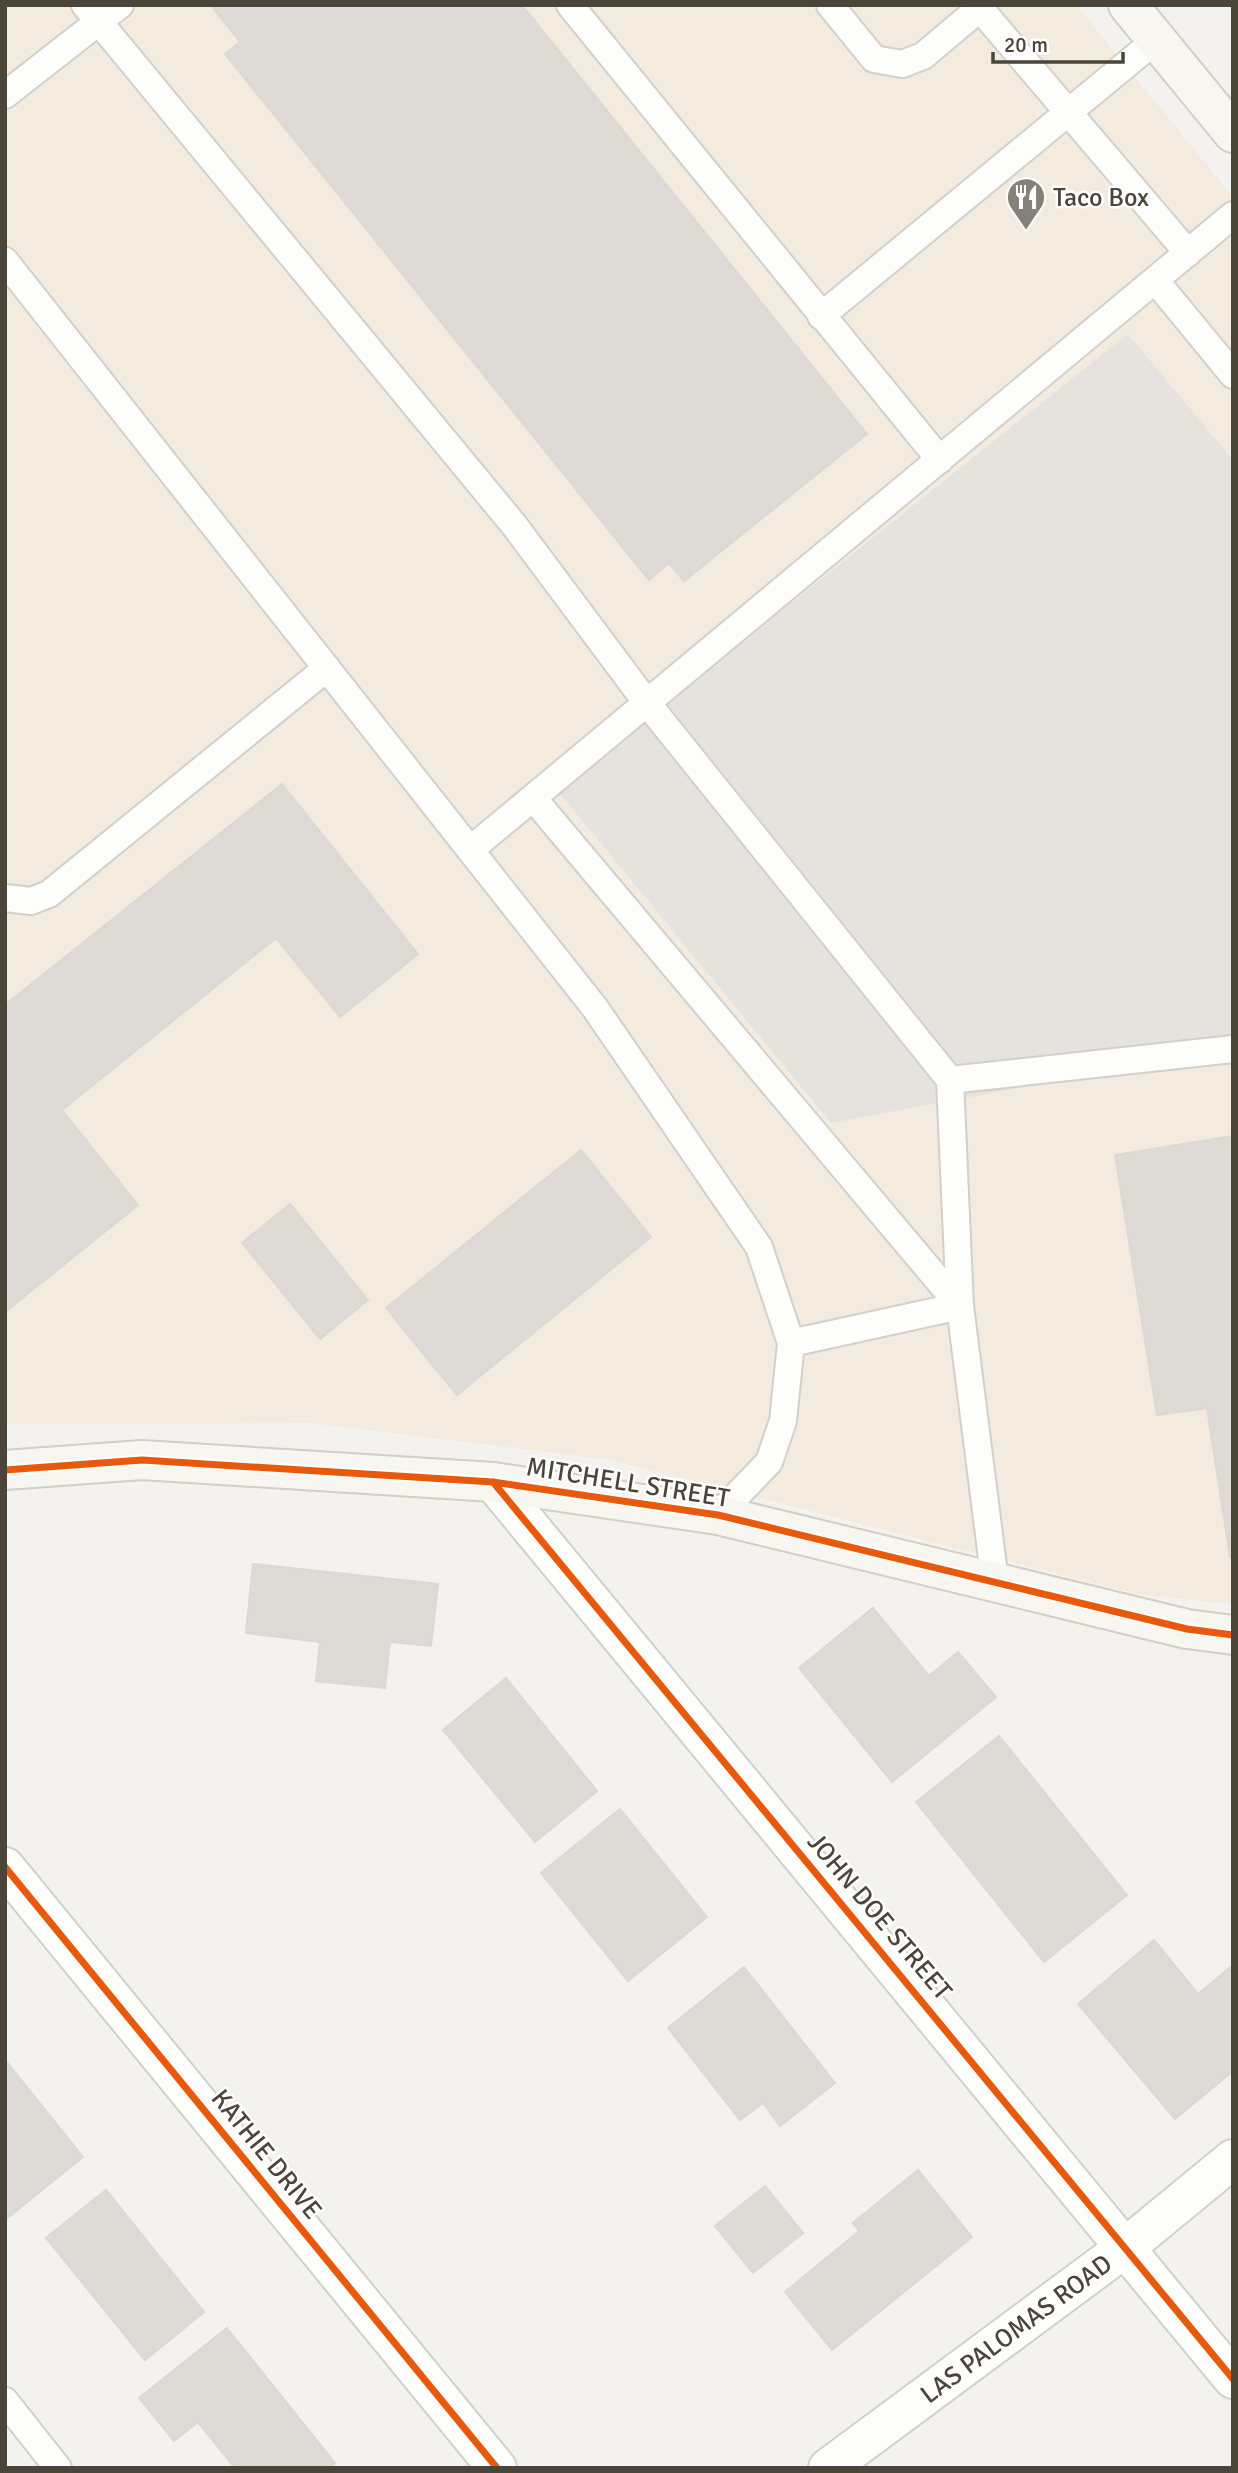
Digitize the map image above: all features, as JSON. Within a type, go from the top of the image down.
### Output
[{"type":"street","points":[[1128,5],[1233,133]]},
{"type":"street","name":"MITCHELL STREET","points":[[5,1470],[142,1460],[494,1482],[718,1515],[1187,1629],[1233,1635]]},
{"type":"street","name":"JOHN DOE STREET","points":[[494,1482],[1233,2379]]},
{"type":"street","name":"KATHIE DRIVE","points":[[5,1867],[497,2468]]},
{"type":"street","name":"LAS PALOMAS ROAD","points":[[828,2468],[1126,2247],[1233,2159]]},
{"type":"lane","points":[[570,5],[940,460]]},
{"type":"lane","points":[[830,5],[874,59],[902,64],[923,56],[979,7],[1188,253]]},
{"type":"lane","points":[[5,95],[101,11],[514,525],[647,703],[950,1080],[960,1307],[995,1582]]},
{"type":"lane","points":[[821,316],[1156,40]]},
{"type":"lane","points":[[470,850],[1233,215]]},
{"type":"lane","points":[[5,261],[595,1008],[759,1247],[791,1343],[783,1421],[769,1462],[718,1515]]},
{"type":"lane","points":[[1155,280],[1233,375]]},
{"type":"lane","points":[[5,898],[31,901],[49,894],[327,668]]},
{"type":"lane","points":[[533,798],[960,1307]]},
{"type":"lane","points":[[950,1080],[1233,1049]]},
{"type":"lane","points":[[791,1343],[960,1307]]},
{"type":"lane","points":[[5,2401],[58,2468]]},
{"type":"shaded area","points":[[5,5],[1076,5],[1233,197],[1233,1604],[1137,1594],[611,1460],[310,1423],[5,1424]]},
{"type":"shaded area","points":[[1128,334],[1233,460],[1233,1048],[831,1123],[557,790]]},
{"type":"building","points":[[217,5],[522,5],[867,434],[684,581],[669,563],[649,580],[225,54],[240,42],[213,8]]},
{"type":"building","points":[[282,784],[418,954],[340,1017],[276,938],[62,1110],[138,1205],[5,1312],[5,1005]]},
{"type":"building","points":[[1233,1136],[1233,1557],[1230,1557],[1207,1408],[1157,1415],[1115,1155]]},
{"type":"building","points":[[581,1150],[651,1237],[457,1395],[386,1308]]},
{"type":"building","points":[[290,1204],[368,1300],[320,1339],[242,1243]]},
{"type":"building","points":[[253,1564],[438,1584],[431,1646],[390,1642],[385,1688],[316,1681],[320,1642],[246,1633]]},
{"type":"building","points":[[873,1608],[929,1676],[958,1652],[996,1697],[892,1782],[799,1668]]},
{"type":"building","points":[[506,1678],[597,1791],[535,1842],[443,1730]]},
{"type":"building","points":[[999,1736],[1127,1895],[1044,1962],[916,1802]]},
{"type":"building","points":[[620,1809],[707,1917],[628,1981],[541,1873]]},
{"type":"building","points":[[1154,1940],[1198,1994],[1233,1965],[1233,2071],[1175,2119],[1078,2004]]},
{"type":"building","points":[[744,1967],[835,2083],[780,2126],[763,2103],[740,2120],[668,2028]]},
{"type":"building","points":[[5,2060],[83,2157],[5,2220]]},
{"type":"building","points":[[918,2170],[972,2237],[832,2350],[785,2292],[859,2231],[853,2223]]},
{"type":"building","points":[[765,2186],[803,2233],[753,2273],[715,2226]]},
{"type":"building","points":[[106,2190],[204,2312],[145,2360],[46,2238]]},
{"type":"building","points":[[227,2328],[335,2463],[329,2468],[235,2468],[198,2422],[174,2441],[139,2398]]},
{"type":"cycle path","points":[[5,1470],[142,1460],[493,1482],[718,1515],[1187,1629],[1233,1635]]},
{"type":"cycle path","points":[[493,1482],[1233,2379]]},
{"type":"cycle path","points":[[5,1867],[497,2468]]},
{"type":"place","name":"Taco Box","points":[[1026,231]]}]
